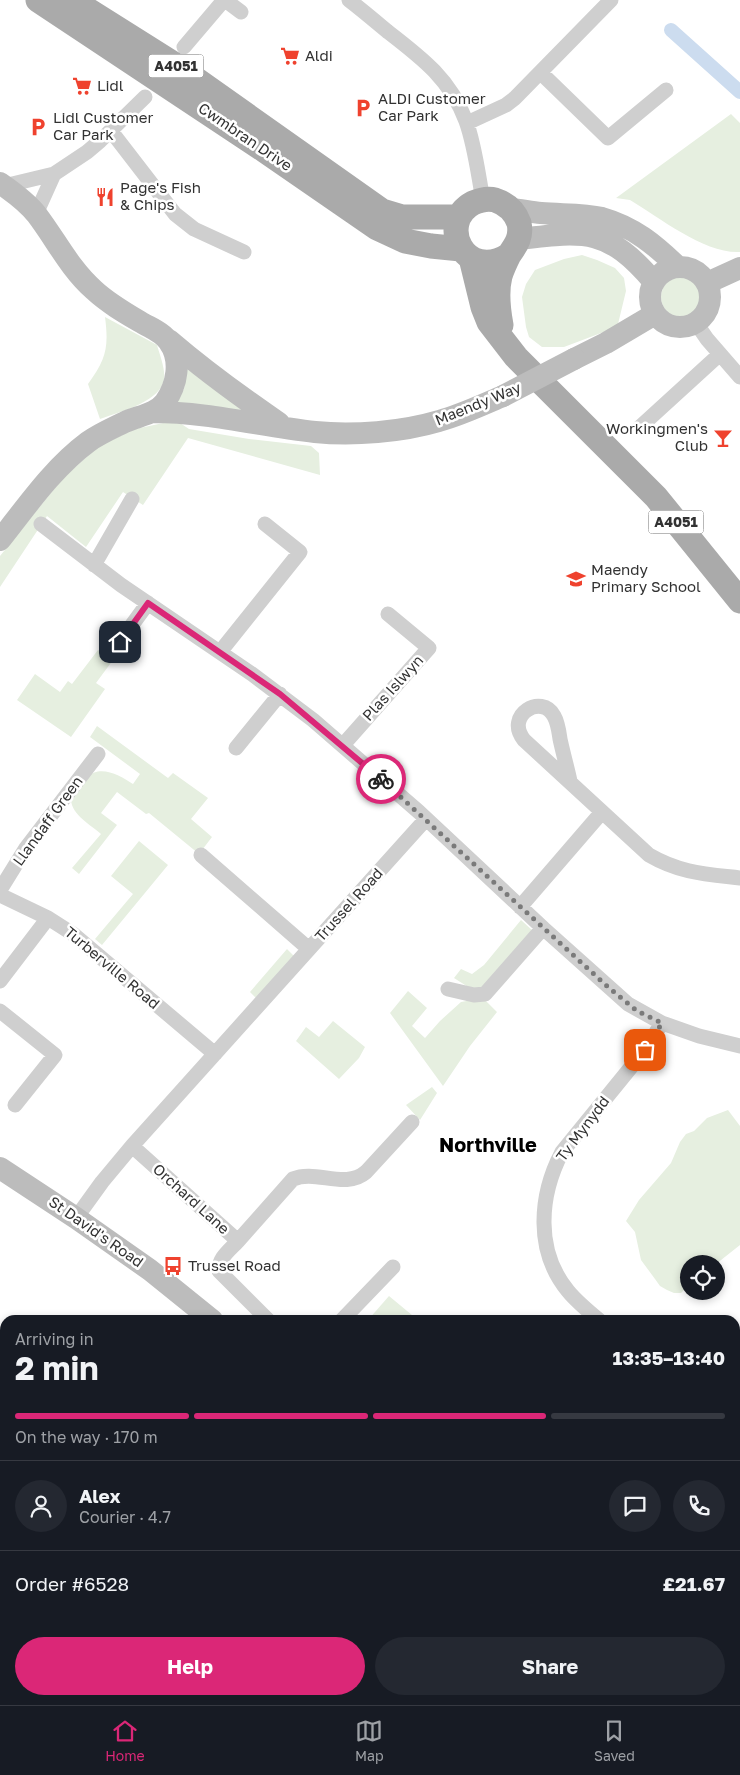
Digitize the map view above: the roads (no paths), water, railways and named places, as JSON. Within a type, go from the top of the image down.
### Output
[{"type":"main road","name":"Cwmbran Drive","points":[[38,0],[267,152],[376,228],[405,241],[466,254],[480,262],[500,261],[514,247]]},
{"type":"main road","name":"Cwmbran Drive","points":[[72,0],[177,66],[382,211],[402,217],[460,217]]},
{"type":"main road","points":[[460,217],[468,206],[483,200],[500,202],[511,209],[517,218],[520,228],[514,247]]},
{"type":"main road","name":"A4051","points":[[460,217],[456,228],[457,239],[466,254],[483,307],[490,322],[516,356],[656,497],[740,601]]},
{"type":"main road","name":"A4051","points":[[514,247],[500,276],[498,307],[505,338],[516,356]]},
{"type":"street","points":[[184,47],[224,0],[241,12]]},
{"type":"street","points":[[349,0],[428,63],[450,90],[467,123],[483,200]]},
{"type":"street","points":[[467,123],[506,105],[515,98],[611,0]]},
{"type":"street","points":[[541,73],[608,138],[666,90]]},
{"type":"street","points":[[2,184],[54,174],[87,152],[145,97]]},
{"type":"street","points":[[111,131],[175,214],[194,229],[244,252]]},
{"type":"street","points":[[36,214],[54,174]]},
{"type":"street","name":"Maendy Way","points":[[2,184],[36,214],[66,259],[81,278],[95,291],[112,304],[164,336],[244,400],[285,427]]},
{"type":"street","points":[[511,209],[540,213],[579,214],[601,218],[620,225],[653,243],[678,267]]},
{"type":"street","name":"Cwmbran Drive","points":[[514,247],[576,234],[600,238],[628,254],[654,282]]},
{"type":"street","points":[[678,267],[695,271],[707,283],[710,292],[710,301],[703,318],[696,323],[681,328],[666,324],[655,314],[650,298],[654,282],[660,274],[669,269],[678,267]]},
{"type":"street","points":[[707,283],[740,268]]},
{"type":"street","name":"Maendy Way","points":[[153,412],[196,414],[316,432],[343,433],[407,428],[440,421],[503,396],[612,340],[655,314]]},
{"type":"street","points":[[696,323],[707,339],[740,377]]},
{"type":"street","points":[[0,540],[28,504],[74,454],[90,441],[110,430],[161,407],[176,379],[175,356],[170,343],[164,336]]},
{"type":"street","points":[[640,426],[720,354]]},
{"type":"street","points":[[94,565],[132,500]]},
{"type":"street","points":[[41,524],[94,565],[280,694],[342,745],[426,819],[628,1004],[662,1023],[699,1036],[740,1046]]},
{"type":"street","points":[[220,652],[300,552],[265,524]]},
{"type":"street","points":[[110,655],[148,603]]},
{"type":"street","name":"Plas Islwyn","points":[[342,745],[429,648],[388,614]]},
{"type":"street","points":[[236,748],[280,694]]},
{"type":"street","points":[[570,781],[555,717],[544,708],[530,708],[520,718],[518,726],[519,733],[524,740],[649,855],[680,870],[740,878]]},
{"type":"street","name":"Llandaff Green","points":[[0,890],[26,848],[98,754]]},
{"type":"street","points":[[520,907],[602,812]]},
{"type":"street","name":"Trussel Road","points":[[76,1218],[102,1182],[132,1146],[426,819]]},
{"type":"street","points":[[201,855],[309,949]]},
{"type":"street","name":"Turberville Road","points":[[0,895],[48,918],[73,934],[215,1054]]},
{"type":"street","points":[[0,981],[48,918]]},
{"type":"street","points":[[448,989],[474,995],[485,994],[543,928]]},
{"type":"street","points":[[0,1011],[56,1055],[15,1105]]},
{"type":"street","name":"Ty Mynydd","points":[[594,1315],[567,1290],[552,1265],[546,1250],[544,1214],[547,1191],[555,1166],[562,1152],[645,1050],[662,1023]]},
{"type":"street","name":"Orchard Lane","points":[[132,1146],[238,1240],[293,1179],[303,1176],[349,1180],[358,1178],[366,1172],[412,1122]]},
{"type":"street","name":"St David's Road","points":[[0,1168],[150,1270],[206,1315]]},
{"type":"street","points":[[238,1240],[223,1258],[219,1271],[263,1315]]},
{"type":"street","points":[[347,1315],[392,1267]]},
{"type":"waterway","points":[[671,30],[740,92]]},
{"type":"place","name":"Aldi","points":[[290,56]]},
{"type":"place","name":"Lidl","points":[[82,86]]},
{"type":"place","name":"ALDI Customer Car Park","points":[[363,108]]},
{"type":"place","name":"Lidl Customer Car Park","points":[[38,127]]},
{"type":"place","name":"Page's Fish & Chips","points":[[105,197]]},
{"type":"place","name":"Workingmen's Club","points":[[723,438]]},
{"type":"place","name":"Maendy Primary School","points":[[576,579]]},
{"type":"place","name":"Trussel Road","points":[[173,1266]]},
{"type":"district","name":"Northville","points":[[488,1145]]}]
